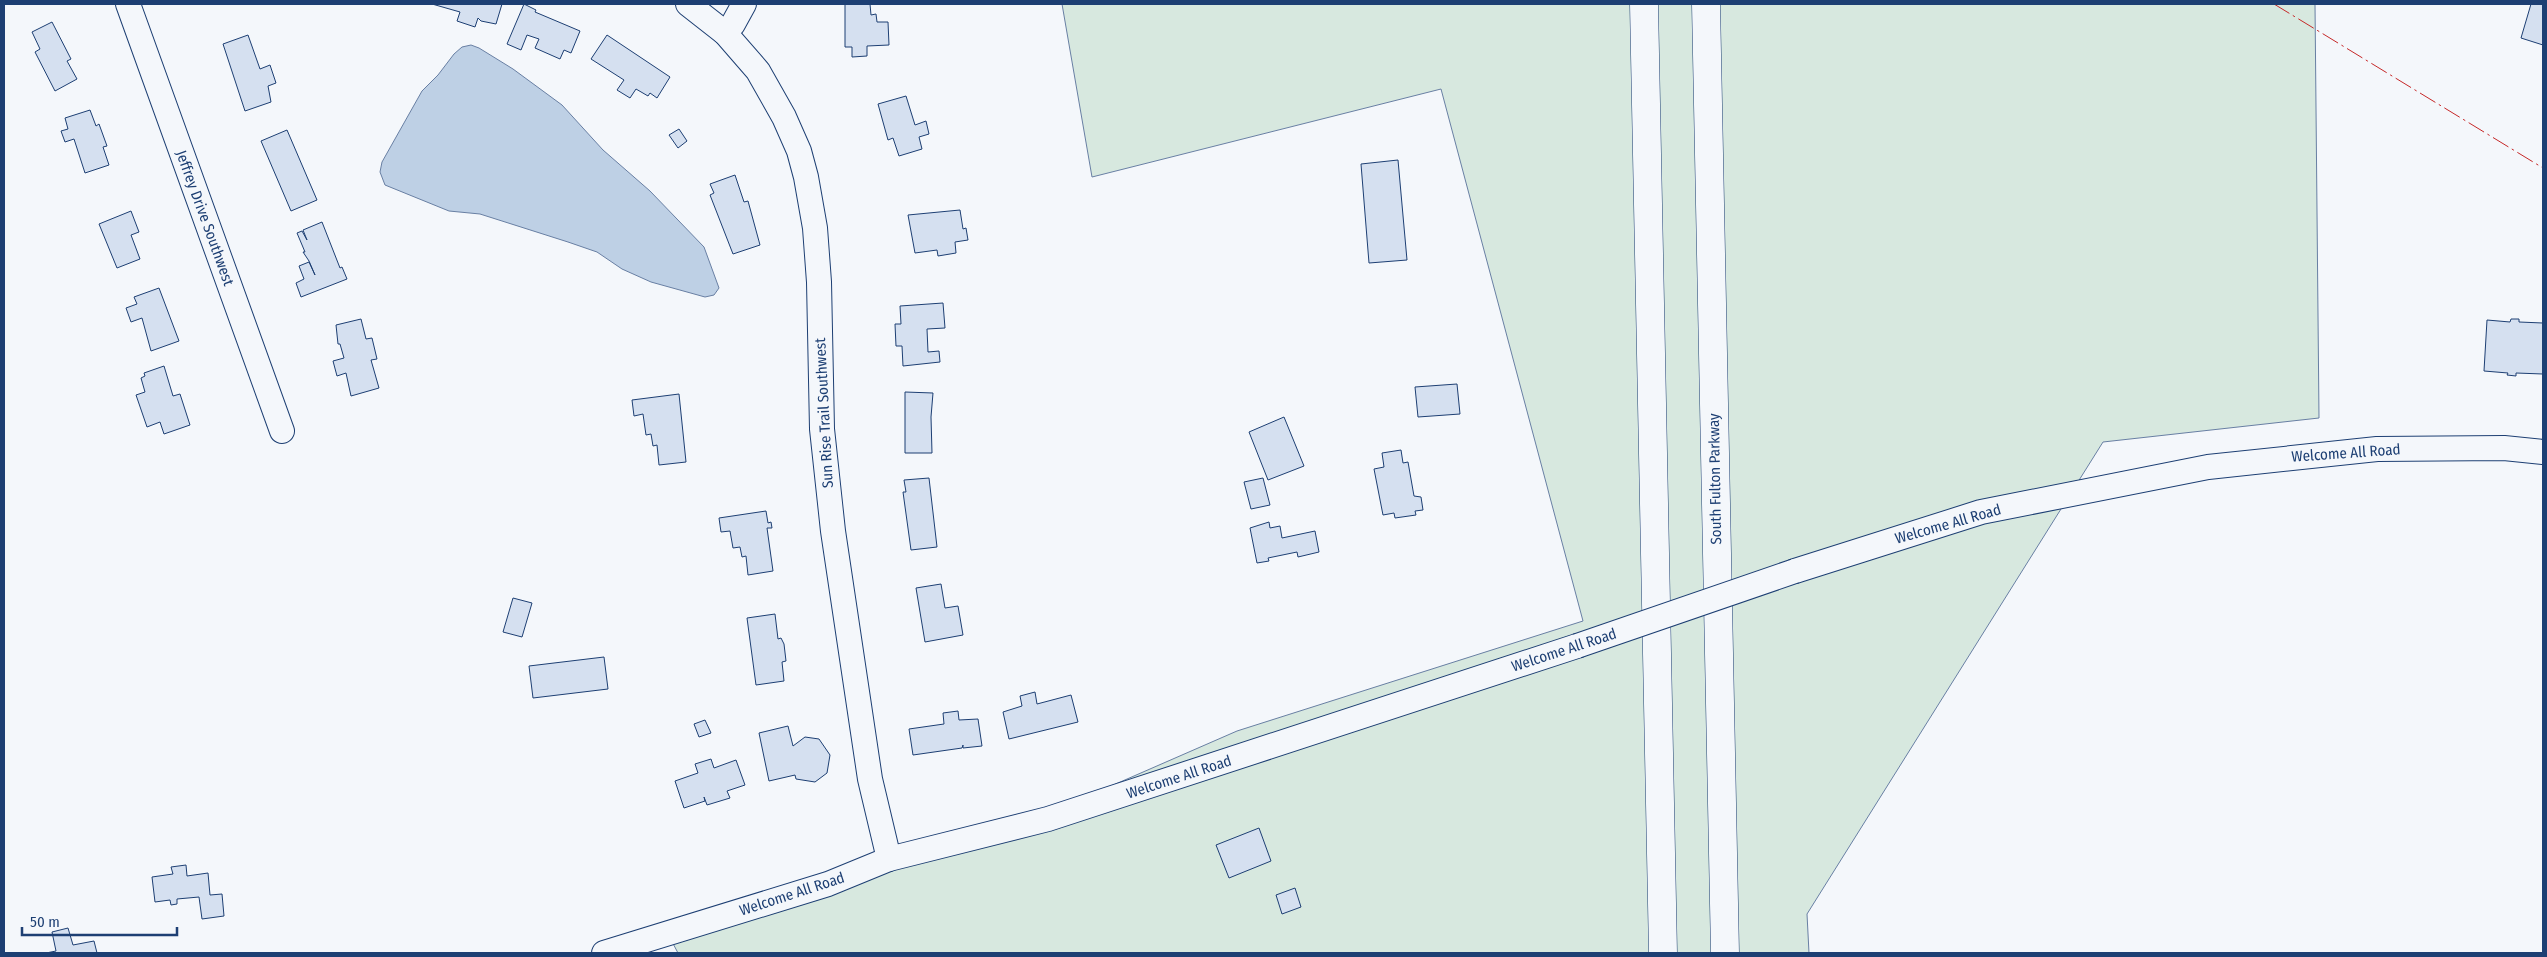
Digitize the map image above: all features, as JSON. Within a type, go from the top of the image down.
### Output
[{"type":"highway","points":[[1644,4],[1662,953]]},
{"type":"highway","name":"South Fulton Parkway","points":[[1706,4],[1725,953]]},
{"type":"street","name":"Jeffrey Drive Southwest","points":[[128,4],[282,431]]},
{"type":"street","name":"Sun Rise Trail Southwest","points":[[688,4],[725,32],[746,55],[784,117],[799,151],[806,177],[815,228],[819,282],[822,429],[833,532],[870,779],[889,859]]},
{"type":"street","points":[[725,32],[733,24],[744,4]]},
{"type":"street","name":"Welcome All Road","points":[[604,953],[828,884],[889,859],[1048,819],[1577,646],[1795,571],[1981,512],[2208,467],[2377,449],[2504,448],[2543,452]]},
{"type":"shaded area","points":[[1062,4],[2315,4],[2319,418],[2103,442],[1807,914],[1809,953],[678,953],[669,936],[1095,793],[1237,731],[1583,621],[1441,89],[1092,177]]},
{"type":"water","points":[[471,45],[513,69],[562,105],[603,150],[650,191],[704,247],[719,288],[714,295],[705,297],[651,282],[622,269],[597,252],[480,214],[449,211],[385,185],[380,172],[382,162],[422,91],[438,75],[454,54],[462,47]]},
{"type":"building","points":[[432,4],[502,4],[496,24],[481,21],[478,18],[475,27],[457,21],[460,12]]},
{"type":"building","points":[[524,4],[536,10],[535,12],[580,31],[571,53],[564,50],[560,59],[535,48],[539,39],[527,35],[521,50],[507,44]]},
{"type":"building","points":[[845,4],[870,4],[871,15],[876,14],[877,22],[888,22],[889,45],[867,46],[867,56],[852,57],[852,47],[845,47]]},
{"type":"building","points":[[2531,4],[2543,4],[2543,45],[2521,38]]},
{"type":"building","points":[[52,22],[71,59],[67,61],[77,79],[55,91],[35,52],[40,49],[32,32]]},
{"type":"building","points":[[248,35],[260,69],[270,65],[276,83],[268,86],[271,102],[245,111],[223,44]]},
{"type":"building","points":[[607,35],[670,77],[657,98],[650,93],[648,96],[636,89],[630,98],[617,90],[624,80],[591,59]]},
{"type":"building","points":[[906,96],[915,125],[926,121],[929,134],[919,137],[922,149],[899,156],[893,138],[888,140],[878,104]]},
{"type":"building","points":[[90,110],[96,126],[99,124],[107,146],[103,147],[109,165],[85,173],[74,139],[65,142],[61,131],[68,129],[65,118]]},
{"type":"building","points":[[679,129],[687,141],[678,148],[669,135]]},
{"type":"building","points":[[287,130],[317,200],[291,211],[261,141]]},
{"type":"building","points":[[1398,160],[1407,260],[1369,263],[1361,164]]},
{"type":"building","points":[[735,175],[744,202],[748,201],[760,245],[733,254],[710,195],[714,193],[710,184]]},
{"type":"building","points":[[960,210],[963,229],[966,228],[968,240],[955,242],[956,253],[938,256],[937,250],[915,253],[908,215]]},
{"type":"building","points":[[131,211],[139,232],[131,235],[140,259],[117,268],[99,224]]},
{"type":"building","points":[[322,222],[340,268],[342,267],[347,279],[301,297],[296,283],[304,279],[299,266],[309,262],[315,275],[309,261],[303,252],[305,252],[297,233],[302,231],[307,240],[303,230]]},
{"type":"building","points":[[159,288],[179,341],[151,351],[142,318],[131,322],[126,308],[137,304],[134,297]]},
{"type":"building","points":[[943,303],[945,328],[927,329],[928,352],[939,351],[940,362],[903,366],[902,346],[896,346],[895,324],[901,324],[900,306]]},
{"type":"building","points":[[361,319],[366,339],[372,338],[377,359],[371,360],[379,388],[351,396],[346,373],[337,376],[333,361],[344,358],[340,344],[338,344],[336,325]]},
{"type":"building","points":[[2511,319],[2519,319],[2519,322],[2543,323],[2543,374],[2516,373],[2516,376],[2507,375],[2508,373],[2484,371],[2487,320],[2510,322]]},
{"type":"building","points":[[164,366],[173,396],[180,394],[190,425],[164,434],[160,422],[147,427],[136,395],[145,392],[141,378],[145,376],[144,373]]},
{"type":"building","points":[[1457,384],[1460,414],[1418,417],[1415,387]]},
{"type":"building","points":[[905,392],[933,393],[931,417],[932,453],[905,453]]},
{"type":"building","points":[[679,394],[686,462],[659,465],[657,445],[653,446],[651,434],[646,435],[643,414],[634,416],[632,400]]},
{"type":"building","points":[[1284,417],[1304,466],[1268,480],[1249,432]]},
{"type":"building","points":[[1401,450],[1403,463],[1408,462],[1414,496],[1421,497],[1423,510],[1415,511],[1416,515],[1395,518],[1394,513],[1383,515],[1374,469],[1384,467],[1382,453]]},
{"type":"building","points":[[929,478],[937,547],[911,550],[903,492],[906,492],[904,480]]},
{"type":"building","points":[[1263,478],[1270,505],[1251,509],[1244,482]]},
{"type":"building","points":[[766,511],[768,523],[771,522],[772,528],[767,528],[773,571],[748,575],[746,556],[742,557],[740,547],[733,548],[730,531],[721,532],[719,518]]},
{"type":"building","points":[[1269,522],[1270,528],[1280,526],[1282,538],[1315,531],[1319,552],[1298,557],[1297,552],[1268,558],[1269,561],[1257,563],[1250,528]]},
{"type":"building","points":[[941,584],[945,608],[958,606],[963,635],[925,642],[916,588]]},
{"type":"building","points":[[513,598],[532,603],[522,637],[503,632]]},
{"type":"building","points":[[775,614],[778,639],[781,638],[784,644],[786,661],[782,662],[784,681],[756,685],[747,618]]},
{"type":"building","points":[[604,657],[608,689],[533,698],[529,666]]},
{"type":"building","points":[[1035,692],[1037,704],[1071,695],[1078,722],[1009,739],[1003,712],[1022,706],[1020,696]]},
{"type":"building","points":[[958,711],[959,720],[978,719],[982,746],[963,748],[963,745],[962,748],[913,755],[909,729],[944,724],[943,713]]},
{"type":"building","points":[[705,720],[711,733],[699,737],[694,724]]},
{"type":"building","points":[[788,726],[793,746],[805,737],[819,739],[830,755],[827,773],[815,782],[796,779],[795,775],[769,781],[759,733]]},
{"type":"building","points":[[711,759],[714,768],[736,760],[745,785],[727,791],[730,798],[707,805],[704,797],[705,801],[684,808],[675,781],[698,773],[695,764]]},
{"type":"building","points":[[1259,828],[1271,861],[1229,878],[1216,845]]},
{"type":"building","points":[[186,865],[187,876],[208,873],[210,895],[222,894],[224,916],[202,919],[199,897],[177,899],[177,904],[171,905],[170,900],[155,902],[152,877],[173,874],[171,867]]},
{"type":"building","points":[[1295,888],[1301,907],[1282,914],[1276,895]]},
{"type":"building","points":[[68,928],[73,945],[94,941],[97,953],[46,953],[56,951],[52,932]]},
{"type":"power","points":[[2274,4],[2543,168]]}]
